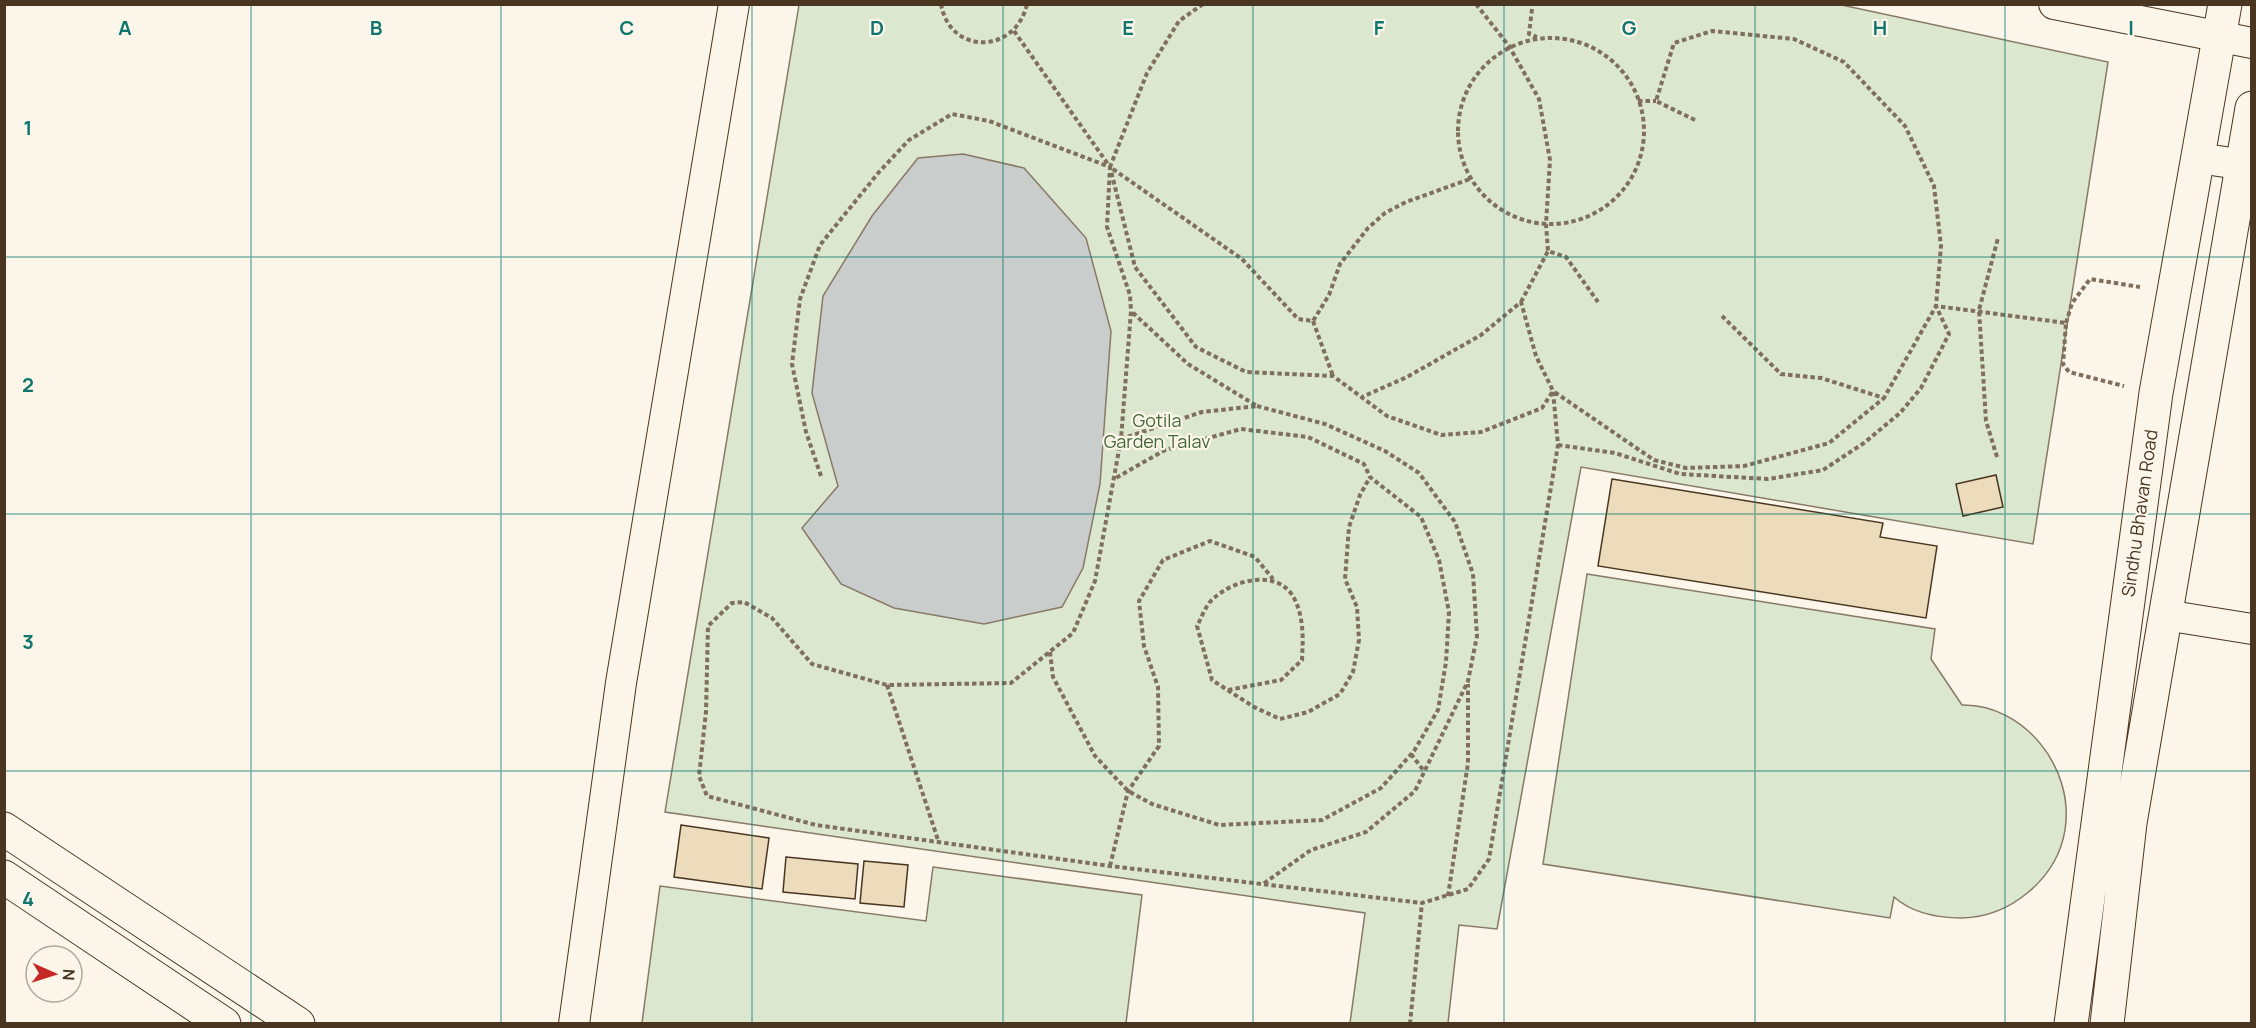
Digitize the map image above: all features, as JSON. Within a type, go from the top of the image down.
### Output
[{"type":"main road","name":"Sindhu Bhavan Road","points":[[2071,1023],[2156,393],[2225,4]]},
{"type":"main road","points":[[2108,1023],[2130,824],[2165,615],[2247,165],[2252,108]]},
{"type":"main road","points":[[4,829],[297,1023]]},
{"type":"main road","points":[[4,877],[224,1023]]},
{"type":"street","points":[[574,1023],[621,683],[734,4]]},
{"type":"street","points":[[2054,4],[2252,43]]},
{"type":"street","points":[[2198,158],[2247,165]]},
{"type":"street","points":[[2165,615],[2252,629]]},
{"type":"path","points":[[941,4],[943,15],[952,30],[966,39],[983,43],[1000,40],[1014,31],[1024,17],[1027,4]]},
{"type":"path","points":[[1203,4],[1179,21],[1147,73],[1110,167],[1107,227],[1130,295],[1131,311],[1121,439],[1095,581],[1073,633],[1011,683],[887,685],[812,664],[772,618],[744,602],[732,603],[708,626],[706,712],[699,777],[706,796],[805,822],[1110,866],[1261,885],[1422,903],[1467,889],[1489,860],[1558,445],[1552,391],[1536,356],[1521,302]]},
{"type":"path","points":[[1362,397],[1407,377],[1481,335],[1521,302],[1548,251],[1546,224],[1550,160],[1539,99],[1509,46],[1476,4]]},
{"type":"path","points":[[1532,9],[1529,34],[1537,37],[1578,38],[1607,55],[1632,83],[1644,118],[1642,154],[1626,188],[1599,213],[1564,225],[1546,224],[1520,218],[1494,207],[1470,179],[1458,144],[1460,108],[1475,74],[1509,46],[1537,37]]},
{"type":"path","points":[[1014,31],[1110,167],[1136,267],[1196,347],[1246,372],[1333,376],[1387,416],[1441,435],[1481,432],[1542,408],[1552,391]]},
{"type":"path","points":[[1552,391],[1654,460],[1686,468],[1744,466],[1829,443],[1884,398],[1936,306],[1941,246],[1934,186],[1905,126],[1844,62],[1794,39],[1712,31],[1674,44],[1656,101]]},
{"type":"path","points":[[1638,101],[1656,101],[1695,120]]},
{"type":"path","points":[[822,476],[806,432],[792,364],[800,299],[820,245],[909,140],[952,114],[989,121],[1110,167],[1242,259],[1298,319],[1313,321]]},
{"type":"path","points":[[1313,321],[1329,295],[1340,264],[1368,228],[1385,213],[1406,202],[1470,179]]},
{"type":"path","points":[[1997,457],[1986,421],[1979,310],[1998,238]]},
{"type":"path","points":[[1548,251],[1566,257],[1598,302]]},
{"type":"path","points":[[2156,393],[2069,372],[2063,364],[2066,323],[2072,303],[2090,279],[2174,291]]},
{"type":"path","points":[[1936,306],[2066,323]]},
{"type":"path","points":[[1558,445],[1615,453],[1680,474],[1768,479],[1823,470],[1864,443],[1900,413],[1921,388],[1949,334],[1936,306]]},
{"type":"path","points":[[1131,311],[1188,364],[1257,406],[1325,424],[1385,451],[1419,473],[1455,522],[1473,574],[1477,636],[1468,681],[1468,763],[1448,896]]},
{"type":"path","points":[[1722,316],[1781,374],[1821,378],[1884,398]]},
{"type":"path","points":[[1313,321],[1333,376]]},
{"type":"path","points":[[1121,439],[1202,412],[1257,406]]},
{"type":"path","points":[[1050,652],[1053,677],[1095,756],[1128,791],[1152,804],[1219,825],[1322,820],[1381,788],[1411,754],[1438,710],[1446,663],[1449,612],[1439,560],[1421,517],[1370,477],[1364,464],[1308,437],[1241,429],[1165,450],[1114,479]]},
{"type":"path","points":[[1274,580],[1261,579],[1230,586],[1212,599],[1197,626],[1212,680],[1280,719],[1308,712],[1340,694],[1353,672],[1359,640],[1357,607],[1345,579],[1349,526],[1360,495],[1370,477]]},
{"type":"path","points":[[1110,866],[1128,791],[1159,746],[1158,687],[1144,646],[1139,601],[1163,560],[1210,541],[1256,557],[1274,580],[1294,597],[1303,626],[1302,660],[1281,680],[1228,690]]},
{"type":"path","points":[[1261,885],[1311,850],[1366,832],[1415,791],[1468,681]]},
{"type":"path","points":[[887,685],[938,840]]},
{"type":"path","points":[[1411,754],[1424,771]]},
{"type":"path","points":[[1410,1023],[1422,903]]},
{"type":"green space","name":"Gotila Garden Talav","points":[[1837,4],[2108,62],[2033,544],[1581,467],[1497,929],[1459,925],[1448,1023],[1350,1023],[1365,913],[665,812],[799,5]]},
{"type":"green space","points":[[1587,574],[1935,629],[1931,659],[1962,705],[1985,708],[2006,715],[2040,744],[2053,763],[2062,784],[2066,807],[2065,830],[2052,864],[2029,892],[2014,903],[1997,911],[1980,916],[1944,917],[1917,911],[1894,897],[1890,918],[1543,864]]},
{"type":"green space","points":[[933,867],[1142,895],[1126,1023],[642,1023],[660,886],[926,921]]},
{"type":"shaded area","points":[[963,154],[1024,168],[1086,238],[1111,331],[1100,484],[1083,568],[1062,607],[984,624],[894,608],[841,584],[802,528],[838,486],[812,393],[823,296],[872,216],[918,158]]},
{"type":"building","points":[[1996,475],[2003,507],[1963,516],[1956,484]]},
{"type":"building","points":[[1612,479],[1883,523],[1880,537],[1937,546],[1926,618],[1598,566]]},
{"type":"building","points":[[681,825],[769,838],[762,889],[674,877]]},
{"type":"building","points":[[786,857],[858,864],[855,899],[783,892]]},
{"type":"building","points":[[864,861],[908,865],[904,907],[860,903]]}]
